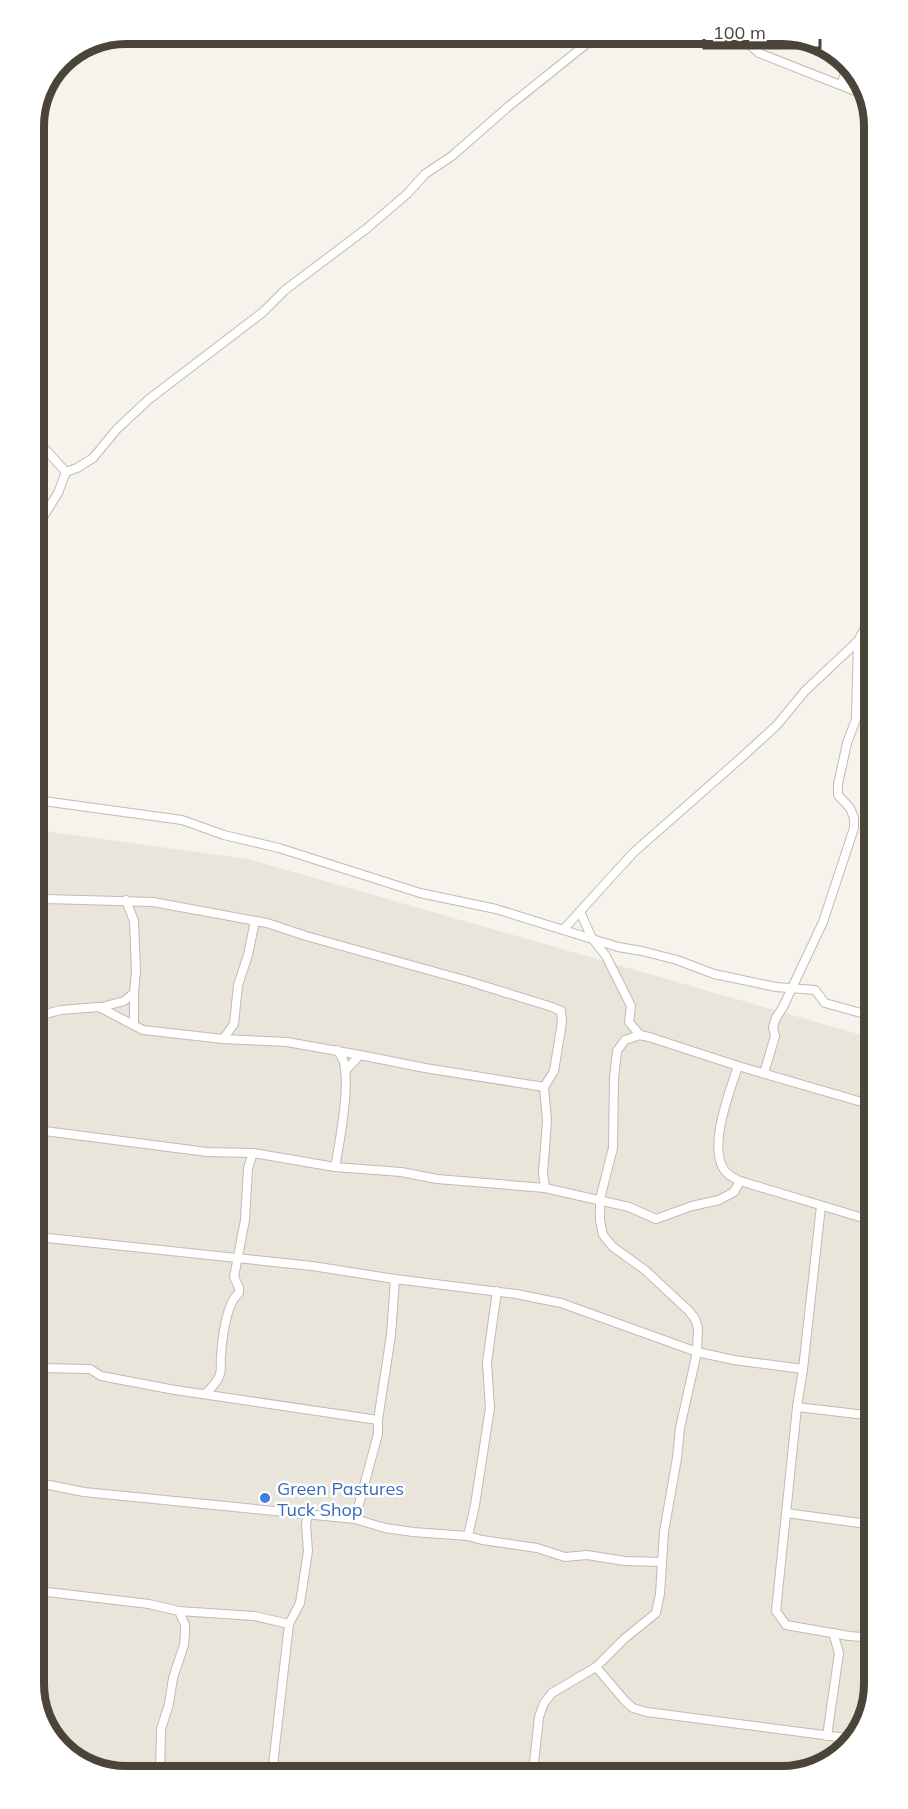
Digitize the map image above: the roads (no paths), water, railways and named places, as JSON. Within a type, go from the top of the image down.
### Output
[{"type":"street","points":[[44,516],[58,493],[66,472],[93,458],[117,429],[148,400],[263,312],[285,290],[366,229],[408,194],[425,174],[452,156],[509,106],[586,44]]},
{"type":"street","points":[[750,44],[759,53],[857,91]]},
{"type":"street","points":[[841,85],[845,73]]},
{"type":"street","points":[[44,449],[66,472]]},
{"type":"street","points":[[563,930],[633,853],[777,725],[805,691],[858,641],[864,630]]},
{"type":"street","points":[[764,1073],[776,1036],[773,1027],[776,1018],[823,922],[854,828],[854,818],[850,808],[838,795],[838,784],[847,744],[856,719],[858,641]]},
{"type":"street","points":[[44,801],[182,820],[224,835],[279,848],[420,893],[496,909],[618,947],[677,960],[714,974],[792,989],[815,990],[825,1003],[864,1014]]},
{"type":"street","points":[[44,900],[147,901],[267,923],[468,981],[561,1011],[562,1022],[554,1071],[544,1087],[547,1121],[543,1173],[545,1188]]},
{"type":"street","points":[[126,900],[134,917],[136,971],[134,1025]]},
{"type":"street","points":[[134,917],[147,901]]},
{"type":"street","points":[[534,1766],[539,1717],[544,1703],[552,1693],[596,1667],[624,1639],[656,1613],[680,1428],[697,1352],[698,1328],[689,1311],[645,1269],[613,1247],[603,1235],[600,1199],[613,1148],[614,1078],[617,1051],[625,1040],[631,1006],[606,956],[592,938],[580,912]]},
{"type":"street","points":[[223,1039],[234,1024],[238,985],[255,921]]},
{"type":"street","points":[[44,1014],[61,1010],[99,1007],[123,1001],[134,993]]},
{"type":"street","points":[[99,1007],[143,1030],[223,1039],[287,1042],[425,1068],[544,1087]]},
{"type":"street","points":[[629,1022],[640,1035],[864,1102]]},
{"type":"street","points":[[625,1040],[640,1035]]},
{"type":"street","points":[[335,1167],[341,1136],[345,1071],[344,1060],[337,1050]]},
{"type":"street","points":[[345,1071],[360,1054]]},
{"type":"street","points":[[738,1066],[719,1137],[719,1159],[724,1170],[740,1181],[864,1218]]},
{"type":"street","points":[[44,1131],[207,1152],[253,1153],[335,1167],[545,1188],[629,1207],[656,1219],[692,1206],[719,1200],[734,1192],[740,1181]]},
{"type":"street","points":[[206,1393],[215,1384],[220,1374],[228,1312],[239,1288],[234,1277],[245,1220],[248,1168],[253,1153]]},
{"type":"street","points":[[821,1206],[776,1611],[786,1625],[864,1637]]},
{"type":"street","points":[[44,1238],[312,1266],[395,1279],[498,1291],[561,1303],[697,1352],[734,1360],[803,1369]]},
{"type":"street","points":[[355,1519],[378,1434],[378,1420],[391,1335],[395,1279]]},
{"type":"street","points":[[468,1536],[490,1408],[486,1362],[498,1291]]},
{"type":"street","points":[[44,1368],[90,1369],[101,1376],[116,1379],[378,1420]]},
{"type":"street","points":[[797,1407],[864,1415]]},
{"type":"street","points":[[44,1484],[84,1492],[355,1519],[403,1531],[468,1536],[537,1548],[565,1557],[587,1555],[625,1561],[662,1562]]},
{"type":"street","points":[[786,1513],[864,1524]]},
{"type":"street","points":[[273,1765],[289,1624],[300,1603],[308,1551],[306,1525],[308,1514]]},
{"type":"street","points":[[44,1592],[149,1604],[179,1611],[254,1616],[289,1624]]},
{"type":"street","points":[[160,1765],[161,1729],[169,1704],[173,1678],[184,1645],[185,1625],[179,1611]]},
{"type":"street","points":[[827,1736],[839,1653],[833,1633]]},
{"type":"street","points":[[596,1667],[633,1708],[647,1712],[844,1738]]},
{"type":"place","name":"Green Pastures Tuck Shop","points":[[265,1498]]}]
